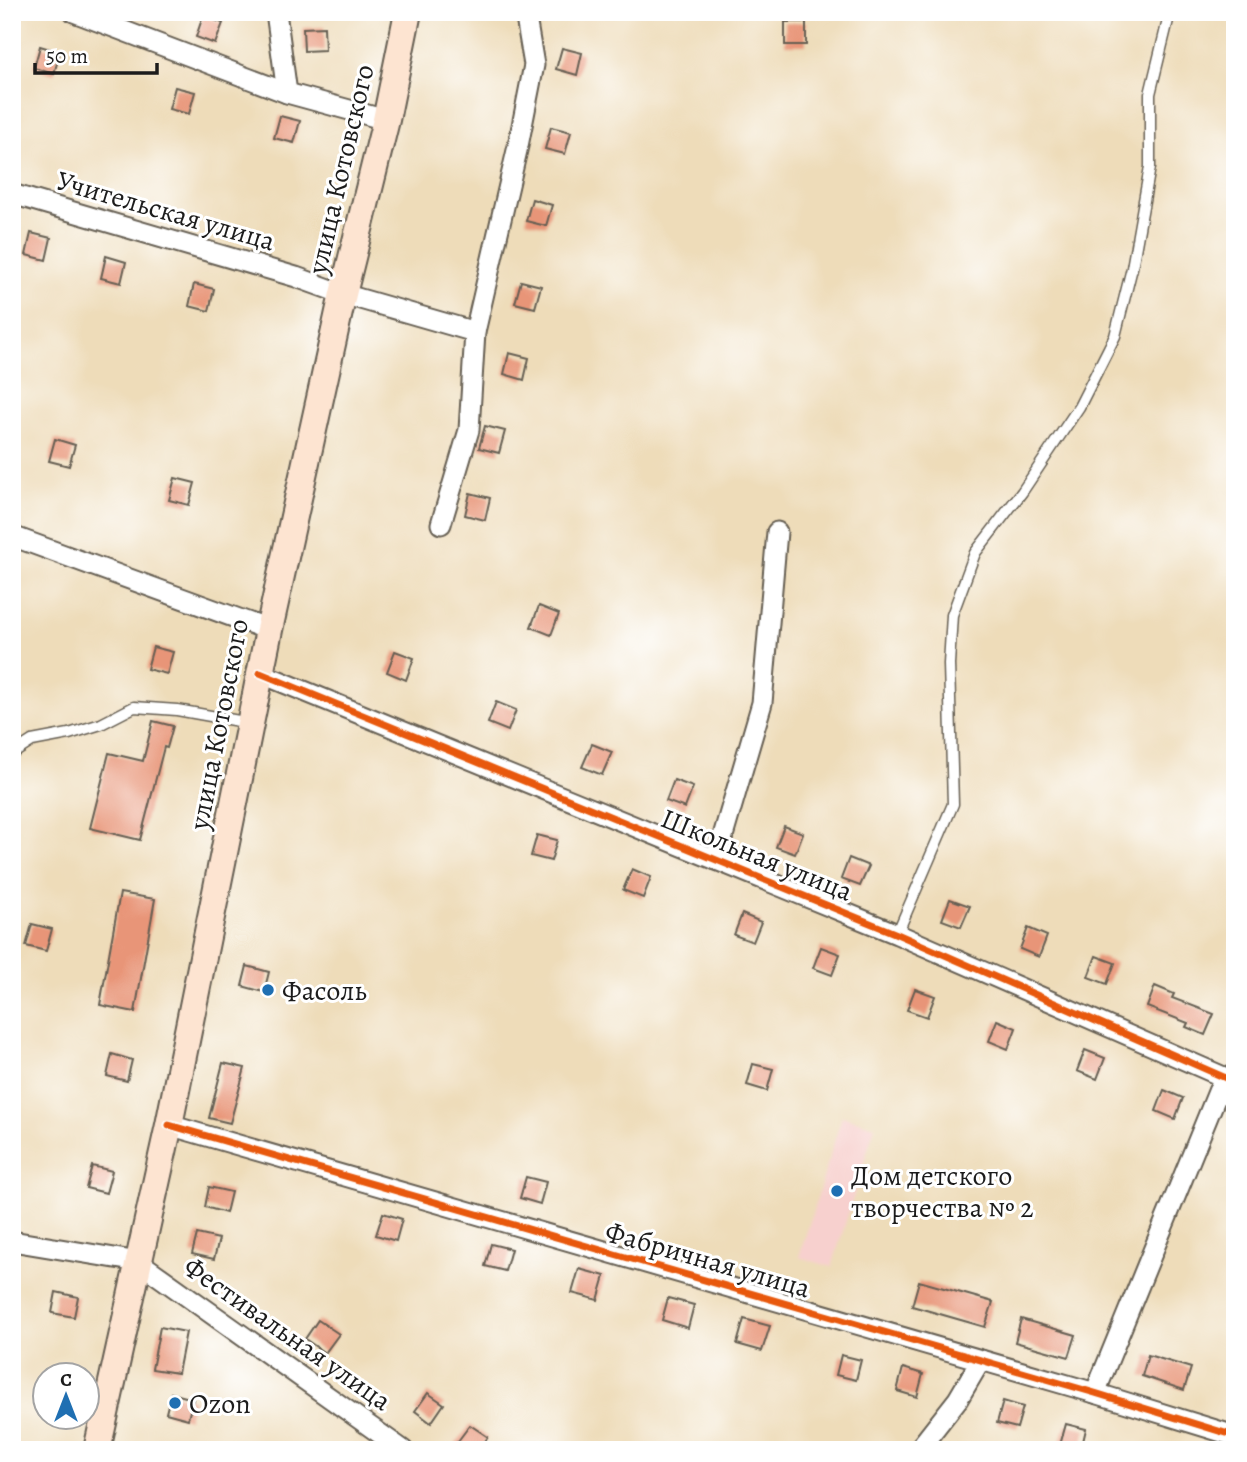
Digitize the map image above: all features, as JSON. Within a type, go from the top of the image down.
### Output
[{"type":"main road","name":"улица Котовского","points":[[97,1450],[169,1125],[268,630],[343,294],[386,120],[408,12]]},
{"type":"street","points":[[74,12],[288,93],[386,120]]},
{"type":"street","points":[[276,12],[288,93]]},
{"type":"street","points":[[441,524],[469,430],[475,332],[534,65],[525,12]]},
{"type":"street","name":"Учительская улица","points":[[12,194],[475,332]]},
{"type":"street","points":[[716,860],[762,703],[778,532]]},
{"type":"street","points":[[12,536],[268,630]]},
{"type":"street","name":"Школьная улица","points":[[260,673],[897,934],[1230,1079]]},
{"type":"street","points":[[1095,1393],[1230,1079]]},
{"type":"street","name":"Фабричная улица","points":[[169,1125],[1235,1436]]},
{"type":"street","points":[[12,1241],[139,1262]]},
{"type":"street","name":"Фестивальная улица","points":[[139,1262],[403,1450]]},
{"type":"street","points":[[918,1450],[958,1399],[981,1360]]},
{"type":"lane","points":[[897,934],[953,804],[949,664],[952,615],[975,553],[1022,492],[1079,407],[1115,336],[1132,268],[1150,167],[1150,94],[1170,12]]},
{"type":"lane","points":[[12,754],[32,741],[101,724],[134,707],[177,710],[250,723]]},
{"type":"shaded area","name":"Дом детского творчества № 2","points":[[842,1116],[875,1126],[832,1267],[799,1257]]},
{"type":"building","points":[[203,16],[223,23],[215,44],[196,37]]},
{"type":"building","points":[[785,22],[806,22],[806,45],[785,45]]},
{"type":"building","points":[[324,27],[325,50],[304,51],[303,28]]},
{"type":"building","points":[[40,46],[60,52],[54,74],[34,68]]},
{"type":"building","points":[[562,48],[582,53],[577,75],[556,69]]},
{"type":"building","points":[[175,87],[195,92],[189,114],[169,109]]},
{"type":"building","points":[[280,116],[300,121],[294,143],[274,138]]},
{"type":"building","points":[[551,127],[571,132],[565,154],[545,149]]},
{"type":"building","points":[[532,199],[552,205],[546,226],[526,221]]},
{"type":"building","points":[[31,233],[51,238],[46,260],[26,255]]},
{"type":"building","points":[[106,256],[126,262],[121,283],[101,278]]},
{"type":"building","points":[[521,281],[541,286],[535,308],[515,303]]},
{"type":"building","points":[[194,284],[214,289],[209,311],[189,306]]},
{"type":"building","points":[[509,353],[529,358],[524,380],[504,374]]},
{"type":"building","points":[[485,426],[505,431],[499,453],[479,448]]},
{"type":"building","points":[[55,439],[75,445],[69,466],[49,461]]},
{"type":"building","points":[[175,478],[195,483],[189,505],[169,500]]},
{"type":"building","points":[[470,493],[490,498],[485,520],[465,515]]},
{"type":"building","points":[[539,606],[559,614],[551,635],[531,627]]},
{"type":"building","points":[[153,647],[173,652],[167,674],[147,669]]},
{"type":"building","points":[[395,651],[414,658],[406,680],[387,672]]},
{"type":"building","points":[[496,702],[516,710],[508,731],[488,723]]},
{"type":"building","points":[[153,721],[173,726],[167,748],[164,747],[140,840],[90,828],[109,753],[143,761]]},
{"type":"building","points":[[592,744],[612,752],[602,775],[582,767]]},
{"type":"building","points":[[674,780],[693,787],[685,808],[666,801]]},
{"type":"building","points":[[784,826],[803,833],[795,854],[776,847]]},
{"type":"building","points":[[537,835],[557,840],[551,861],[531,856]]},
{"type":"building","points":[[849,858],[869,866],[860,886],[841,879]]},
{"type":"building","points":[[632,869],[651,877],[643,898],[623,890]]},
{"type":"building","points":[[120,893],[155,899],[135,1012],[100,1005]]},
{"type":"building","points":[[950,899],[970,906],[961,927],[942,920]]},
{"type":"building","points":[[742,914],[761,922],[753,942],[734,935]]},
{"type":"building","points":[[32,924],[52,929],[46,951],[26,946]]},
{"type":"building","points":[[1028,928],[1047,936],[1039,957],[1020,949]]},
{"type":"building","points":[[821,947],[840,954],[832,975],[813,968]]},
{"type":"building","points":[[1096,956],[1115,963],[1107,984],[1088,977]]},
{"type":"building","points":[[247,966],[269,972],[264,992],[242,986]]},
{"type":"building","points":[[1155,986],[1174,994],[1172,998],[1214,1014],[1205,1035],[1186,1027],[1188,1023],[1147,1007]]},
{"type":"building","points":[[915,989],[935,996],[927,1017],[907,1010]]},
{"type":"building","points":[[997,1020],[1016,1028],[1008,1049],[989,1041]]},
{"type":"building","points":[[1085,1050],[1105,1058],[1097,1079],[1077,1071]]},
{"type":"building","points":[[112,1054],[132,1060],[127,1081],[107,1076]]},
{"type":"building","points":[[223,1063],[245,1068],[230,1123],[209,1118]]},
{"type":"building","points":[[753,1064],[773,1069],[767,1091],[747,1085]]},
{"type":"building","points":[[1164,1090],[1183,1098],[1175,1119],[1156,1111]]},
{"type":"building","points":[[92,1166],[112,1171],[106,1193],[86,1188]]},
{"type":"building","points":[[526,1177],[546,1182],[540,1204],[520,1198]]},
{"type":"building","points":[[209,1187],[231,1192],[226,1213],[205,1207]]},
{"type":"building","points":[[383,1213],[402,1219],[396,1241],[376,1235]]},
{"type":"building","points":[[197,1234],[219,1239],[214,1259],[192,1254]]},
{"type":"building","points":[[491,1244],[511,1249],[505,1271],[485,1266]]},
{"type":"building","points":[[579,1269],[605,1276],[598,1300],[572,1293]]},
{"type":"building","points":[[919,1281],[993,1302],[985,1327],[912,1306]]},
{"type":"building","points":[[56,1292],[78,1297],[74,1317],[52,1313]]},
{"type":"building","points":[[668,1298],[694,1305],[688,1328],[662,1320]]},
{"type":"building","points":[[744,1319],[770,1326],[762,1351],[737,1344]]},
{"type":"building","points":[[1021,1319],[1076,1335],[1069,1357],[1015,1342]]},
{"type":"building","points":[[318,1320],[339,1334],[325,1353],[305,1339]]},
{"type":"building","points":[[160,1327],[186,1332],[178,1373],[152,1369]]},
{"type":"building","points":[[841,1355],[861,1360],[856,1380],[836,1375]]},
{"type":"building","points":[[1148,1355],[1191,1368],[1184,1390],[1142,1376]]},
{"type":"building","points":[[903,1368],[923,1374],[917,1397],[897,1391]]},
{"type":"building","points":[[171,1393],[193,1399],[188,1419],[166,1413]]},
{"type":"building","points":[[428,1393],[444,1404],[431,1423],[415,1411]]},
{"type":"building","points":[[1003,1401],[1023,1407],[1017,1428],[997,1423]]},
{"type":"building","points":[[1066,1424],[1086,1429],[1081,1450],[1060,1445]]},
{"type":"building","points":[[470,1425],[488,1437],[479,1450],[462,1450],[455,1445]]},
{"type":"cycle path","points":[[260,673],[897,934],[1235,1082]]},
{"type":"cycle path","points":[[169,1125],[1235,1436]]},
{"type":"place","name":"Фасоль","points":[[268,990]]},
{"type":"place","name":"Дом детского творчества № 2","points":[[837,1191]]},
{"type":"place","name":"Ozon","points":[[175,1403]]}]
